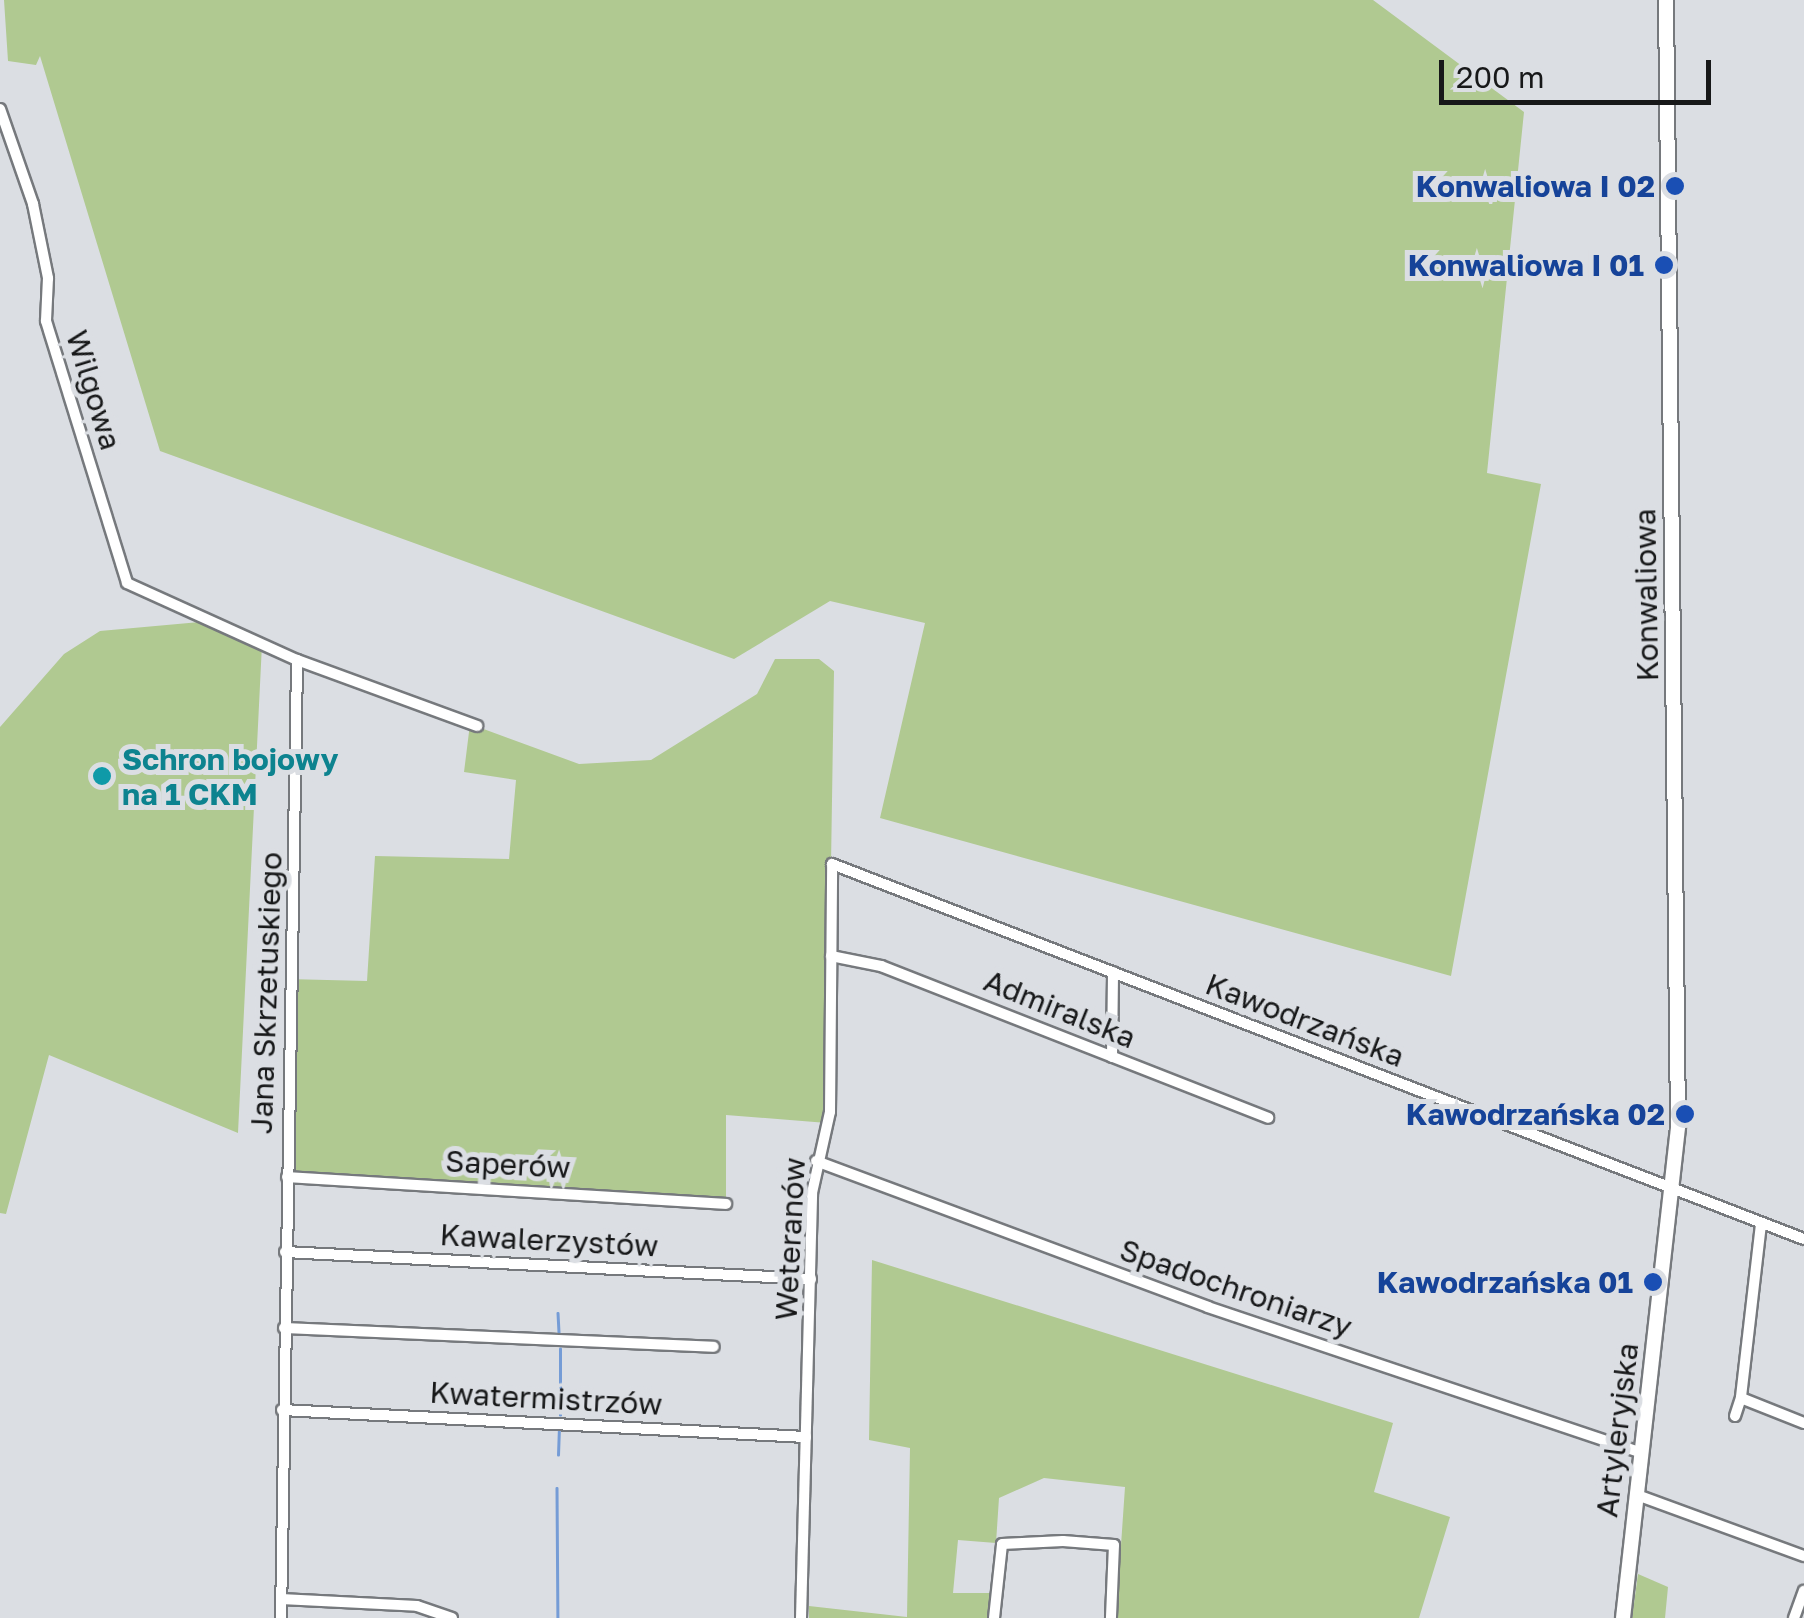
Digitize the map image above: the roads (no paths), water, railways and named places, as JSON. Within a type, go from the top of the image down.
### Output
[{"type":"street","name":"Konwaliowa","points":[[1666,0],[1679,1075],[1673,1188]]},
{"type":"street","name":"Wilgowa","points":[[0,108],[33,204],[48,278],[46,321],[127,583],[225,622],[297,660]]},
{"type":"street","points":[[297,660],[477,726]]},
{"type":"street","name":"Jana Skrzetuskiego","points":[[281,1618],[297,660]]},
{"type":"street","name":"Kawodrzańska","points":[[832,864],[1804,1239]]},
{"type":"street","name":"Weteranów","points":[[800,1618],[816,1161],[830,1112],[832,864]]},
{"type":"street","name":"Admiralska","points":[[831,956],[882,966],[1268,1118]]},
{"type":"street","points":[[1112,1057],[1113,972]]},
{"type":"street","name":"Spadochroniarzy","points":[[816,1161],[1208,1306],[1641,1452]]},
{"type":"street","name":"Saperów","points":[[287,1177],[726,1204]]},
{"type":"street","name":"Artyleryjska","points":[[1623,1618],[1673,1188]]},
{"type":"street","points":[[1735,1416],[1761,1224]]},
{"type":"street","name":"Kawalerzystów","points":[[285,1252],[811,1278]]},
{"type":"street","points":[[284,1328],[714,1347]]},
{"type":"street","points":[[1740,1398],[1804,1423]]},
{"type":"street","name":"Kwatermistrzów","points":[[282,1410],[806,1437]]},
{"type":"street","points":[[1637,1495],[1804,1556]]},
{"type":"street","points":[[994,1618],[1002,1544],[1063,1541],[1114,1545],[1111,1618]]},
{"type":"street","points":[[1794,1618],[1804,1592]]},
{"type":"street","points":[[281,1599],[417,1606],[452,1618]]},
{"type":"waterway","points":[[558,1313],[559,1335]]},
{"type":"waterway","points":[[560,1349],[560,1415]]},
{"type":"waterway","points":[[558,1455],[559,1430]]},
{"type":"waterway","points":[[557,1488],[558,1618]]},
{"type":"place","name":"Konwaliowa I 02","points":[[1675,186]]},
{"type":"place","name":"Konwaliowa I 01","points":[[1664,265]]},
{"type":"place","name":"Schron bojowy na 1 CKM","points":[[102,776]]},
{"type":"place","name":"Kawodrzańska 02","points":[[1685,1114]]},
{"type":"place","name":"Kawodrzańska 01","points":[[1653,1282]]}]
